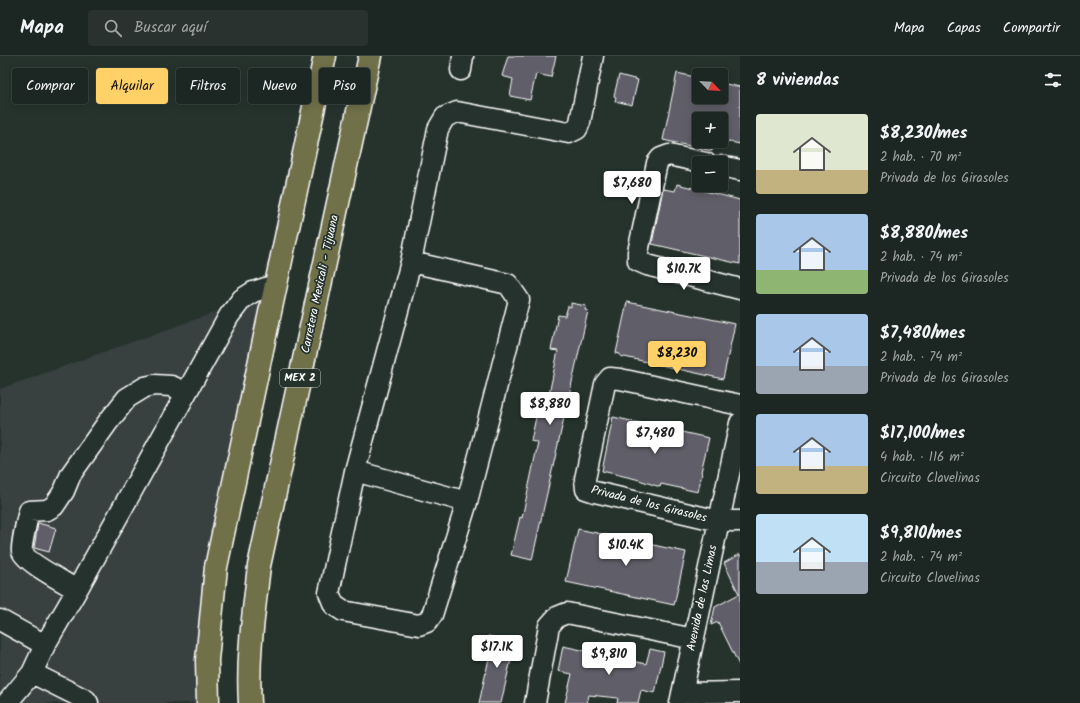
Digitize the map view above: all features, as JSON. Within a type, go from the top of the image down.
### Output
[{"type":"main road","points":[[208,703],[207,660],[216,567],[325,56]]},
{"type":"main road","name":"Carretera Mexicali - Tijuana","points":[[250,703],[249,688],[252,635],[260,566],[370,56]]},
{"type":"street","points":[[411,262],[508,284],[519,300],[467,502],[432,615],[427,622],[418,625],[343,611],[334,605],[329,593],[355,471],[411,262],[438,129],[445,116],[457,112],[569,133],[577,129],[580,122],[593,56]]},
{"type":"street","points":[[692,160],[669,155],[661,158],[657,163],[638,252],[638,261],[647,265],[740,289]]},
{"type":"street","points":[[728,167],[740,170]]},
{"type":"street","points":[[7,703],[32,673],[45,645],[229,316],[242,299],[253,292],[275,285]]},
{"type":"street","name":"Privada de los Girasoles","points":[[719,521],[594,492],[586,489],[585,479],[604,384],[610,378],[620,378],[740,405]]},
{"type":"street","points":[[77,590],[25,556],[22,550],[28,511],[47,510],[54,506],[64,491],[71,474],[127,398],[145,387],[154,385],[171,386],[186,392]]},
{"type":"street","name":"Avenida de las Limas","points":[[681,698],[740,423]]},
{"type":"street","points":[[355,471],[467,502]]},
{"type":"street","points":[[719,521],[740,521]]},
{"type":"street","points":[[535,703],[549,626],[556,617],[567,613],[694,639]]},
{"type":"street","points":[[0,620],[45,645]]},
{"type":"street","points":[[32,673],[86,700],[88,703]]},
{"type":"street","points":[[681,698],[740,692]]},
{"type":"shaded area","points":[[272,292],[211,573],[205,703],[0,703],[0,389]]},
{"type":"building","points":[[508,56],[556,56],[551,77],[536,74],[530,100],[510,96],[513,79],[502,76]]},
{"type":"building","points":[[677,73],[692,76],[692,104],[728,104],[728,84],[740,87],[740,144],[728,141],[728,112],[692,112],[692,147],[663,140]]},
{"type":"building","points":[[619,75],[638,80],[632,105],[615,101],[616,97],[614,96]]},
{"type":"building","points":[[699,148],[713,148],[712,151]]},
{"type":"building","points":[[677,184],[692,188],[692,192],[708,192],[740,200],[740,264],[652,244],[663,189],[675,191]]},
{"type":"building","points":[[627,302],[735,324],[723,379],[620,356],[620,354],[616,353]]},
{"type":"building","points":[[571,303],[586,306],[585,310],[588,311],[532,560],[511,555],[520,517],[522,518],[538,443],[531,441],[540,398],[548,399],[558,351],[551,350],[558,315],[565,316],[568,306],[571,307]]},
{"type":"building","points":[[613,417],[709,438],[698,492],[661,484],[660,487],[636,479],[602,471]]},
{"type":"building","points":[[38,523],[56,528],[49,552],[34,548]]},
{"type":"building","points":[[578,529],[686,552],[674,605],[566,582]]},
{"type":"building","points":[[740,554],[740,667],[718,622],[711,625],[715,607],[739,594],[724,563]]},
{"type":"building","points":[[488,636],[515,642],[501,703],[479,703],[490,654],[484,653]]},
{"type":"building","points":[[563,646],[646,664],[650,649],[664,652],[655,693],[641,690],[638,703],[617,703],[618,698],[589,695],[587,703],[565,703],[572,674],[558,671]]}]
